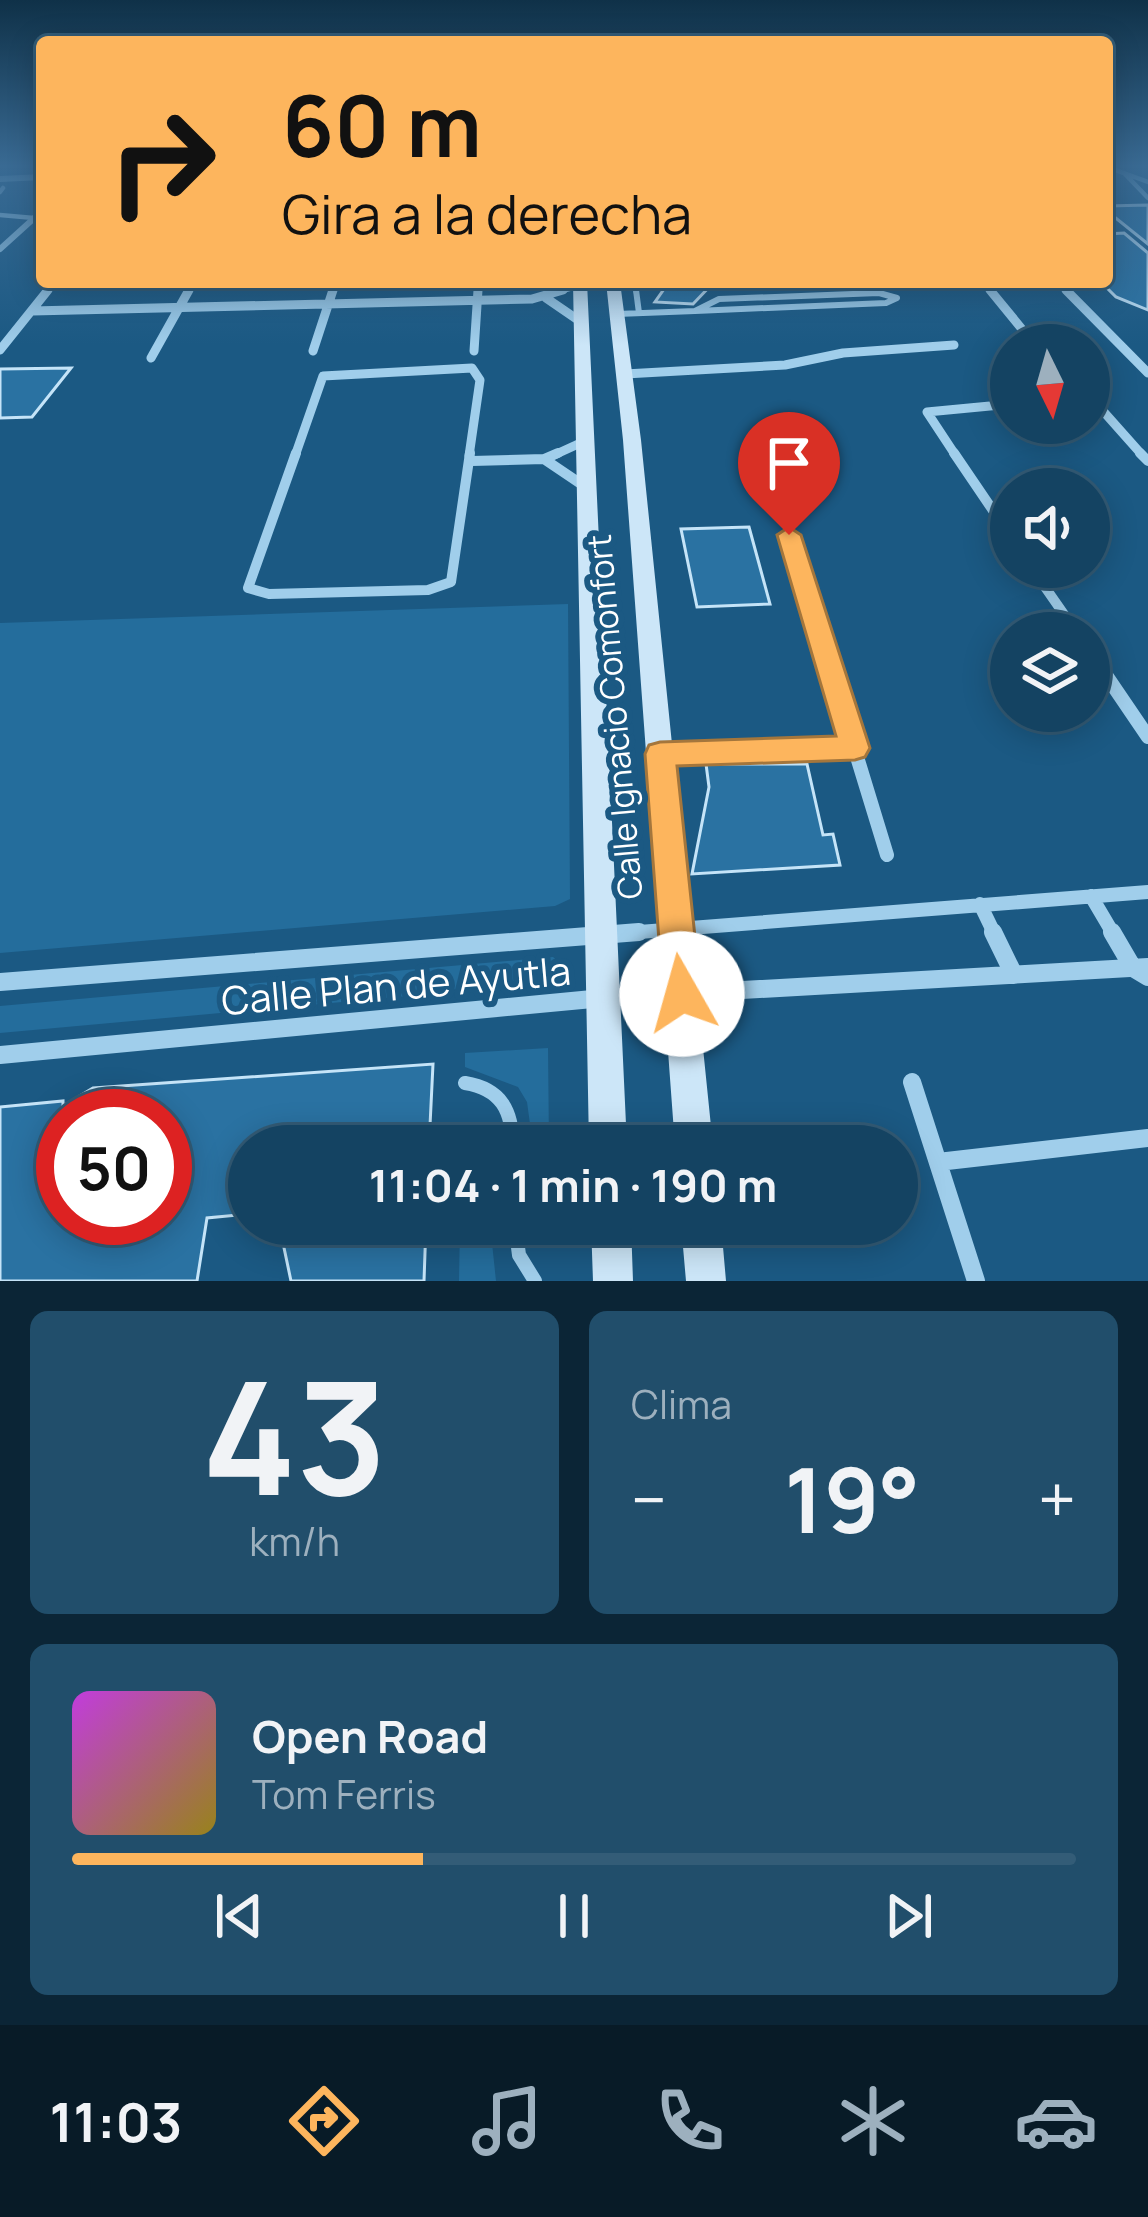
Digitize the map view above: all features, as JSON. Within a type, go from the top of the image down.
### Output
[{"type":"main road","name":"Calle Ignacio Comonfort","points":[[580,288],[607,1125]]},
{"type":"main road","name":"Calle Ignacio Comonfort","points":[[614,288],[692,1125]]},
{"type":"main road","points":[[612,1245],[613,1281]]},
{"type":"main road","points":[[703,1245],[706,1281]]},
{"type":"street","points":[[0,249],[26,225]]},
{"type":"street","points":[[0,350],[49,288]]},
{"type":"street","points":[[151,358],[190,288]]},
{"type":"street","points":[[313,351],[334,288]]},
{"type":"street","points":[[474,351],[479,288]]},
{"type":"street","points":[[32,310],[546,298],[570,288]]},
{"type":"street","points":[[988,288],[1018,324]]},
{"type":"street","points":[[1064,288],[1148,373]]},
{"type":"street","points":[[546,298],[581,322]]},
{"type":"street","points":[[625,374],[784,365],[843,353],[954,346]]},
{"type":"street","points":[[472,368],[480,380],[472,461],[456,572],[444,587],[268,594],[248,588],[322,376],[347,371],[472,368]]},
{"type":"street","points":[[990,406],[927,412],[990,506]]},
{"type":"street","points":[[1110,419],[1148,461]]},
{"type":"street","points":[[472,461],[544,459],[587,440]]},
{"type":"street","points":[[544,459],[587,488]]},
{"type":"street","points":[[789,535],[887,854]]},
{"type":"street","points":[[1110,682],[1148,737]]},
{"type":"street","points":[[660,754],[855,748]]},
{"type":"street","name":"Calle Plan de Ayutla","points":[[0,982],[1148,892]]},
{"type":"street","name":"Calle Plan de Ayutla","points":[[1091,896],[1143,970]]},
{"type":"street","points":[[980,904],[1014,975]]},
{"type":"street","name":"Calle Plan de Ayutla","points":[[0,1055],[603,998],[1143,970]]},
{"type":"street","points":[[912,1082],[976,1281]]},
{"type":"street","points":[[938,1162],[1148,1138]]},
{"type":"lane","points":[[636,288],[639,314]]},
{"type":"lane","points":[[617,314],[639,314],[886,303],[897,298],[879,293],[718,299],[695,311]]},
{"type":"lane","points":[[465,1083],[485,1084],[503,1099],[509,1125]]},
{"type":"lane","points":[[518,1245],[536,1281]]},
{"type":"shaded area","points":[[568,604],[570,899],[555,906],[0,953],[0,623]]},
{"type":"shaded area","points":[[553,957],[566,968],[561,980],[552,983],[0,1033],[0,1006]]},
{"type":"shaded area","points":[[548,1048],[549,1125],[530,1125],[527,1102],[518,1087],[465,1067],[465,1053]]},
{"type":"shaded area","points":[[460,1245],[492,1245],[496,1281],[459,1281]]},
{"type":"building","points":[[1124,225],[1148,225],[1148,244]]},
{"type":"building","points":[[1124,233],[1148,253],[1148,310],[1116,297],[1107,288],[1113,288],[1113,234]]},
{"type":"building","points":[[665,288],[708,288],[693,304],[655,302]]},
{"type":"building","points":[[71,368],[32,417],[0,418],[0,369]]},
{"type":"building","points":[[749,527],[770,604],[697,607],[681,529]]},
{"type":"building","points":[[706,764],[807,764],[823,835],[833,834],[840,865],[692,874],[709,787]]},
{"type":"building","points":[[433,1064],[430,1125],[228,1125],[228,1216],[207,1218],[197,1281],[0,1281],[0,1107],[36,1104],[36,1245],[192,1245],[192,1089],[91,1089]]},
{"type":"building","points":[[283,1245],[425,1245],[424,1281],[291,1281]]},
{"type":"route","points":[[682,994],[660,754],[855,748],[789,535]]}]
